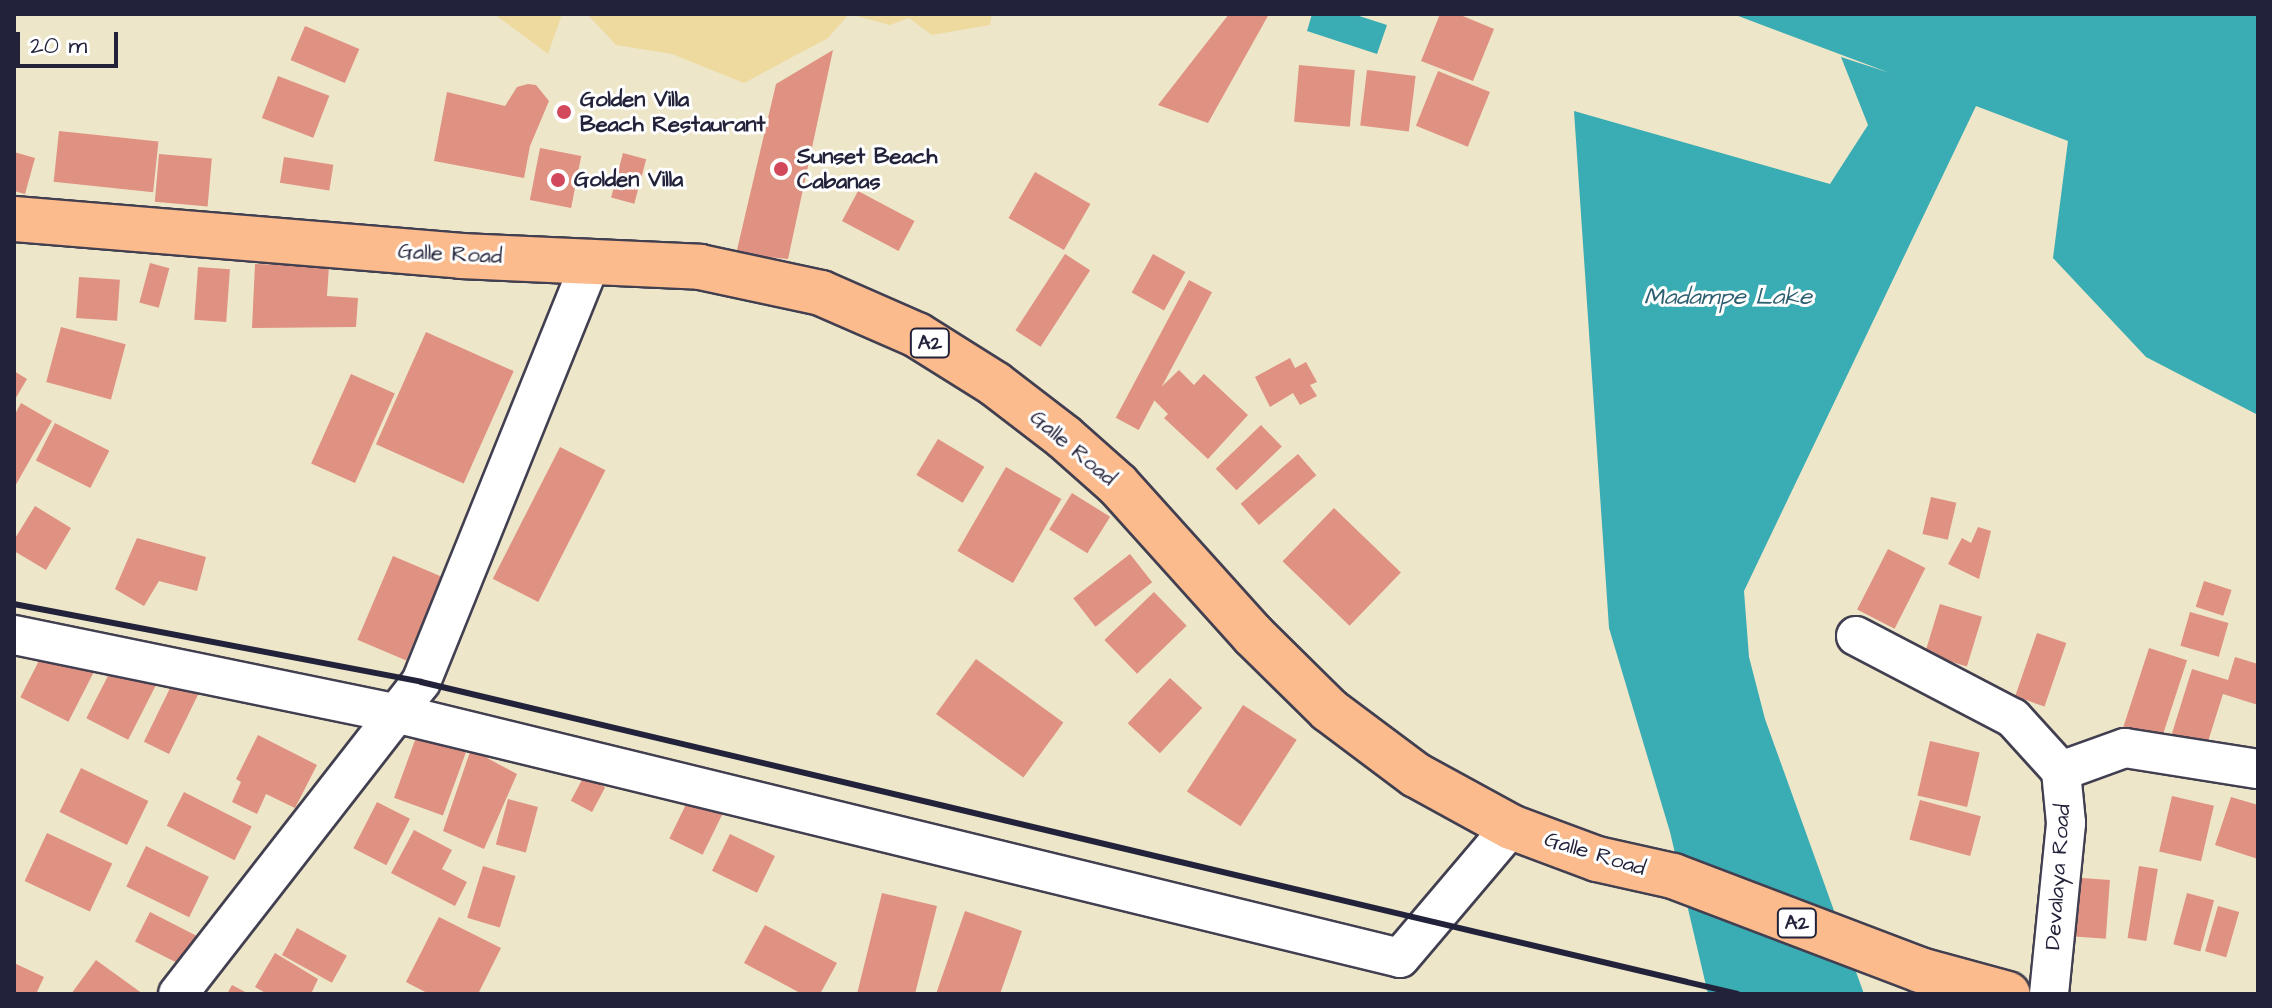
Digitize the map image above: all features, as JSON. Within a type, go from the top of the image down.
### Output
[{"type":"highway","name":"Galle Road","points":[[14,219],[461,256],[592,259],[700,267],[821,293],[917,335],[995,384],[1118,485],[1253,635],[1329,710],[1416,775],[1511,827],[1597,859],[1673,876],[1920,970],[2008,994]]},
{"type":"street","points":[[178,994],[421,682],[592,259]]},
{"type":"street","points":[[14,635],[395,713],[1400,958],[1511,827]]},
{"type":"street","points":[[1856,636],[2013,718],[2061,771],[2125,748],[2258,769]]},
{"type":"street","name":"Devalaya Road","points":[[2049,994],[2066,823],[2061,771]]},
{"type":"sand","points":[[494,14],[562,14],[548,54]]},
{"type":"sand","points":[[574,14],[849,14],[828,38],[744,83],[672,54],[616,45],[589,16]]},
{"type":"sand","points":[[849,14],[992,14],[990,25],[932,35],[909,18],[890,25]]},
{"type":"water","points":[[1312,14],[1353,14],[1387,25],[1377,54],[1307,31]]},
{"type":"water","name":"Madampe Lake","points":[[1733,14],[2258,14],[2258,415],[2146,357],[2053,258],[2068,141],[1976,106],[1744,591],[1749,657],[1765,719],[1864,994],[1708,994],[1670,832],[1609,628],[1574,111],[1830,184],[1868,125],[1841,57],[1890,73]]},
{"type":"building","points":[[1229,14],[1269,14],[1208,123],[1158,105]]},
{"type":"building","points":[[1440,14],[1458,14],[1494,29],[1473,81],[1421,61]]},
{"type":"building","points":[[305,26],[359,49],[345,83],[291,60]]},
{"type":"building","name":"Sunset Beach Cabanas","points":[[833,50],[788,259],[736,254],[776,84]]},
{"type":"building","points":[[1299,65],[1355,70],[1350,127],[1294,122]]},
{"type":"building","points":[[1367,70],[1416,76],[1409,132],[1360,126]]},
{"type":"building","points":[[1438,71],[1490,92],[1468,147],[1416,126]]},
{"type":"building","points":[[278,76],[329,96],[313,138],[262,118]]},
{"type":"building","points":[[536,85],[549,101],[530,146],[524,178],[434,161],[447,92],[505,106],[517,87]]},
{"type":"building","points":[[59,131],[158,141],[153,192],[54,182]]},
{"type":"building","name":"Golden Villa","points":[[540,148],[581,156],[571,208],[530,200]]},
{"type":"building","points":[[14,152],[35,158],[25,194],[14,191]]},
{"type":"building","points":[[623,153],[646,159],[634,204],[611,197]]},
{"type":"building","points":[[159,154],[212,159],[208,206],[155,202]]},
{"type":"building","points":[[284,157],[333,165],[329,191],[280,183]]},
{"type":"building","points":[[1035,172],[1090,204],[1064,250],[1008,218]]},
{"type":"building","points":[[858,191],[915,221],[899,251],[842,221]]},
{"type":"building","points":[[1065,254],[1090,270],[1041,347],[1015,330]]},
{"type":"building","points":[[1153,254],[1185,272],[1164,310],[1132,292]]},
{"type":"building","points":[[150,263],[169,268],[159,308],[139,303]]},
{"type":"building","points":[[255,264],[329,266],[327,296],[358,298],[356,327],[252,328]]},
{"type":"building","points":[[198,267],[230,269],[226,322],[194,320]]},
{"type":"building","points":[[79,277],[120,280],[117,321],[76,318]]},
{"type":"building","points":[[1189,280],[1212,292],[1139,430],[1116,418]]},
{"type":"building","points":[[61,327],[126,344],[111,399],[46,382]]},
{"type":"building","points":[[426,332],[514,371],[464,483],[376,444]]},
{"type":"building","points":[[1290,358],[1295,368],[1306,362],[1317,382],[1310,385],[1317,396],[1300,405],[1293,393],[1270,407],[1255,377]]},
{"type":"building","points":[[1179,370],[1194,385],[1204,374],[1248,415],[1208,459],[1164,418],[1168,414],[1151,397]]},
{"type":"building","points":[[14,371],[27,379],[14,401]]},
{"type":"building","points":[[351,374],[395,394],[355,483],[311,464]]},
{"type":"building","points":[[21,403],[52,421],[14,488],[14,416]]},
{"type":"building","points":[[55,423],[109,451],[90,488],[36,460]]},
{"type":"building","points":[[1261,425],[1282,447],[1237,490],[1216,469]]},
{"type":"building","points":[[938,439],[984,467],[963,503],[916,475]]},
{"type":"building","points":[[560,447],[605,470],[538,602],[493,579]]},
{"type":"building","points":[[1298,454],[1316,475],[1259,525],[1241,504]]},
{"type":"building","points":[[1006,467],[1061,499],[1013,583],[958,551]]},
{"type":"building","points":[[1072,493],[1110,517],[1087,553],[1049,529]]},
{"type":"building","points":[[1931,497],[1956,503],[1948,540],[1922,534]]},
{"type":"building","points":[[35,506],[71,528],[46,570],[14,551],[14,540]]},
{"type":"building","points":[[1334,508],[1401,573],[1349,626],[1283,561]]},
{"type":"building","points":[[1978,527],[1991,531],[1979,579],[1948,564],[1962,538],[1971,543]]},
{"type":"building","points":[[137,538],[206,557],[197,591],[159,581],[144,606],[115,589]]},
{"type":"building","points":[[1888,549],[1925,568],[1895,629],[1857,610]]},
{"type":"building","points":[[1130,554],[1152,582],[1095,627],[1073,598]]},
{"type":"building","points":[[393,556],[442,577],[406,660],[357,640]]},
{"type":"building","points":[[2204,581],[2232,590],[2223,616],[2196,607]]},
{"type":"building","points":[[1154,592],[1187,626],[1137,674],[1104,640]]},
{"type":"building","points":[[1940,604],[1982,617],[1967,667],[1925,654]]},
{"type":"building","points":[[2190,612],[2228,623],[2219,657],[2180,646]]},
{"type":"building","points":[[2037,633],[2066,643],[2044,706],[2015,696]]},
{"type":"building","points":[[48,643],[96,668],[68,722],[20,697]]},
{"type":"building","points":[[2149,648],[2187,660],[2160,742],[2122,730]]},
{"type":"building","points":[[2235,657],[2258,664],[2258,705],[2223,694],[2204,754],[2169,743],[2192,669],[2228,680]]},
{"type":"building","points":[[976,659],[1063,722],[1023,777],[936,714]]},
{"type":"building","points":[[114,664],[156,685],[128,740],[86,718]]},
{"type":"building","points":[[175,678],[200,690],[169,754],[144,742]]},
{"type":"building","points":[[1170,678],[1202,708],[1160,753],[1128,723]]},
{"type":"building","points":[[1243,705],[1297,740],[1241,826],[1187,791]]},
{"type":"building","points":[[418,732],[467,750],[443,816],[394,798]]},
{"type":"building","points":[[258,735],[317,765],[295,808],[266,794],[257,814],[232,802],[241,782],[236,779]]},
{"type":"building","points":[[474,740],[491,745],[487,758],[517,774],[484,849],[443,831]]},
{"type":"building","points":[[1930,741],[1980,752],[1967,807],[1917,796]]},
{"type":"building","points":[[81,768],[148,801],[127,845],[60,812]]},
{"type":"building","points":[[584,776],[605,787],[592,812],[571,801]]},
{"type":"building","points":[[693,790],[726,806],[703,855],[669,839]]},
{"type":"building","points":[[184,792],[252,827],[234,860],[167,826]]},
{"type":"building","points":[[2172,796],[2214,806],[2201,861],[2159,852]]},
{"type":"building","points":[[2231,797],[2258,805],[2258,859],[2215,845]]},
{"type":"building","points":[[508,799],[538,807],[526,852],[496,844]]},
{"type":"building","points":[[1920,800],[1981,816],[1970,856],[1909,840]]},
{"type":"building","points":[[377,802],[410,819],[386,865],[353,848]]},
{"type":"building","points":[[414,830],[452,850],[442,869],[467,882],[455,906],[391,873]]},
{"type":"building","points":[[47,833],[112,863],[90,911],[25,881]]},
{"type":"building","points":[[730,834],[775,856],[757,893],[712,871]]},
{"type":"building","points":[[146,846],[209,877],[189,917],[126,886]]},
{"type":"building","points":[[483,866],[516,876],[500,928],[467,918]]},
{"type":"building","points":[[2139,866],[2158,869],[2146,941],[2128,938]]},
{"type":"building","points":[[2068,877],[2110,880],[2106,939],[2064,936]]},
{"type":"building","points":[[882,893],[937,906],[915,994],[857,994]]},
{"type":"building","points":[[2187,893],[2214,900],[2200,951],[2173,944]]},
{"type":"building","points":[[2218,906],[2239,912],[2226,957],[2205,951]]},
{"type":"building","points":[[965,911],[1022,931],[1000,994],[936,994]]},
{"type":"building","points":[[150,912],[201,938],[186,967],[135,941]]},
{"type":"building","points":[[439,917],[501,948],[478,994],[429,994],[406,982]]},
{"type":"building","points":[[765,925],[837,963],[820,994],[802,994],[744,963]]},
{"type":"building","points":[[297,928],[347,956],[332,983],[282,955]]},
{"type":"building","points":[[275,953],[318,979],[311,994],[267,994],[255,987]]},
{"type":"building","points":[[96,960],[143,994],[71,994]]},
{"type":"building","points":[[14,963],[44,977],[36,994],[14,994]]},
{"type":"building","points":[[232,985],[249,994],[227,994]]},
{"type":"railway","points":[[14,604],[421,682],[1738,994]]},
{"type":"place","name":"Golden Villa Beach Restaurant","points":[[564,112]]},
{"type":"place","name":"Sunset Beach Cabanas","points":[[781,169]]},
{"type":"place","name":"Golden Villa","points":[[558,180]]}]
